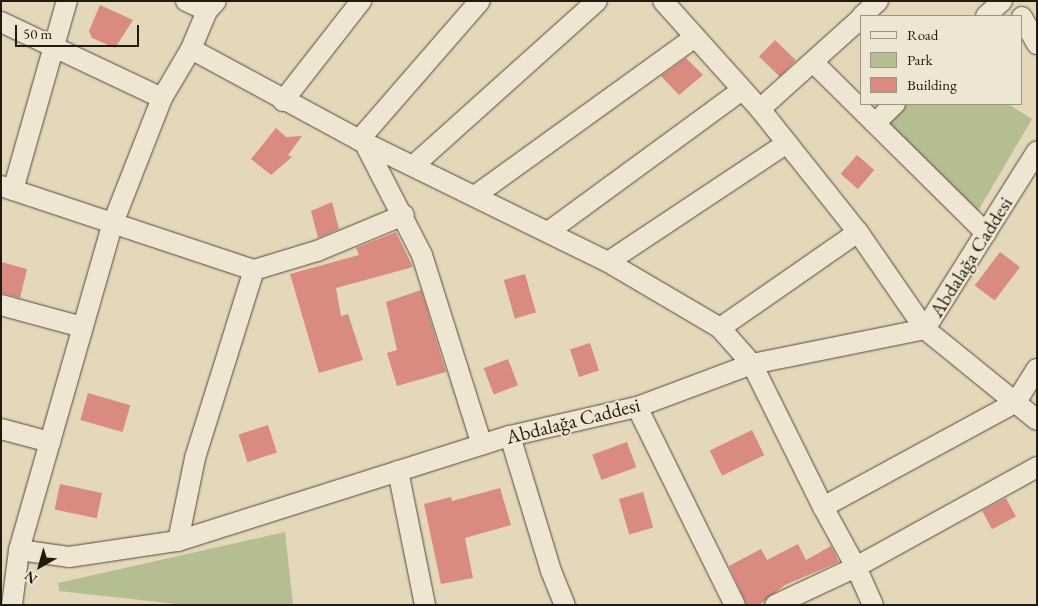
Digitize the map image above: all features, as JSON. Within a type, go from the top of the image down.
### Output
[{"type":"street","points":[[67,1],[54,47],[7,188],[254,270],[317,251],[404,216]]},
{"type":"street","points":[[12,605],[19,550],[113,223],[162,98],[191,49],[211,6],[186,1]]},
{"type":"street","points":[[283,101],[361,1]]},
{"type":"street","points":[[361,141],[480,1]]},
{"type":"street","points":[[413,166],[597,1]]},
{"type":"street","points":[[863,15],[878,1]]},
{"type":"street","points":[[987,15],[1002,1]]},
{"type":"street","points":[[1013,1],[1020,15]]},
{"type":"street","points":[[671,4],[695,37],[760,109],[858,232],[925,329],[1037,420]]},
{"type":"street","points":[[760,109],[814,63],[860,18]]},
{"type":"street","points":[[1023,20],[1037,44]]},
{"type":"street","points":[[1,22],[162,98]]},
{"type":"street","points":[[476,196],[695,37]]},
{"type":"street","points":[[191,49],[283,101],[361,141],[608,262],[720,328],[752,364],[823,507],[856,567],[873,605]]},
{"type":"street","points":[[814,63],[986,233]]},
{"type":"street","points":[[548,232],[742,90]]},
{"type":"street","points":[[875,123],[894,105]]},
{"type":"street","points":[[361,141],[404,216],[422,255],[482,444]]},
{"type":"street","points":[[608,262],[787,143]]},
{"type":"street","name":"Abdalağa Caddesi","points":[[19,550],[69,557],[178,541],[482,444],[638,407],[752,364],[925,329],[1037,152]]},
{"type":"street","points":[[720,328],[858,232]]},
{"type":"street","points":[[178,541],[195,458],[254,270]]},
{"type":"street","points":[[1,305],[82,327]]},
{"type":"street","points":[[823,507],[1016,402],[1037,369]]},
{"type":"street","points":[[638,407],[736,605]]},
{"type":"street","points":[[1,428],[50,442]]},
{"type":"street","points":[[510,436],[551,572],[564,605]]},
{"type":"street","points":[[775,605],[856,567],[1037,467]]},
{"type":"street","points":[[398,471],[426,605]]},
{"type":"green space","points":[[906,105],[1010,105],[1032,119],[978,211],[886,124]]},
{"type":"green space","points":[[285,532],[293,605],[185,605],[59,591],[58,583]]},
{"type":"building","points":[[100,5],[133,20],[115,48],[92,38],[89,31]]},
{"type":"building","points":[[775,40],[796,60],[780,77],[759,57]]},
{"type":"building","points":[[686,58],[703,75],[679,95],[661,76]]},
{"type":"building","points":[[276,128],[286,137],[302,136],[288,155],[292,157],[271,175],[251,159]]},
{"type":"building","points":[[857,155],[874,170],[858,189],[841,174]]},
{"type":"building","points":[[332,202],[339,229],[318,238],[311,211]]},
{"type":"building","points":[[396,232],[413,267],[336,288],[341,316],[348,314],[363,360],[319,373],[290,274],[359,255],[356,248]]},
{"type":"building","points":[[1000,252],[1020,267],[995,301],[975,286]]},
{"type":"building","points":[[1,262],[27,269],[20,298],[1,293]]},
{"type":"building","points":[[525,274],[536,312],[515,319],[504,280]]},
{"type":"building","points":[[421,290],[446,372],[397,386],[387,353],[397,350],[386,302]]},
{"type":"building","points":[[590,343],[599,371],[579,377],[570,349]]},
{"type":"building","points":[[508,359],[518,385],[494,394],[484,368]]},
{"type":"building","points":[[88,393],[130,405],[123,432],[80,420]]},
{"type":"building","points":[[268,425],[277,453],[247,462],[239,435]]},
{"type":"building","points":[[752,430],[764,455],[722,476],[710,451]]},
{"type":"building","points":[[627,442],[636,467],[601,480],[592,455]]},
{"type":"building","points":[[60,484],[102,493],[97,518],[55,509]]},
{"type":"building","points":[[500,488],[511,525],[465,538],[473,578],[441,584],[424,504],[451,497],[452,501]]},
{"type":"building","points":[[643,492],[653,528],[629,534],[619,499]]},
{"type":"building","points":[[1006,498],[1016,517],[992,529],[982,511]]},
{"type":"building","points":[[798,544],[806,560],[831,546],[839,562],[785,585],[759,605],[747,605],[729,566],[761,549],[767,560]]}]
